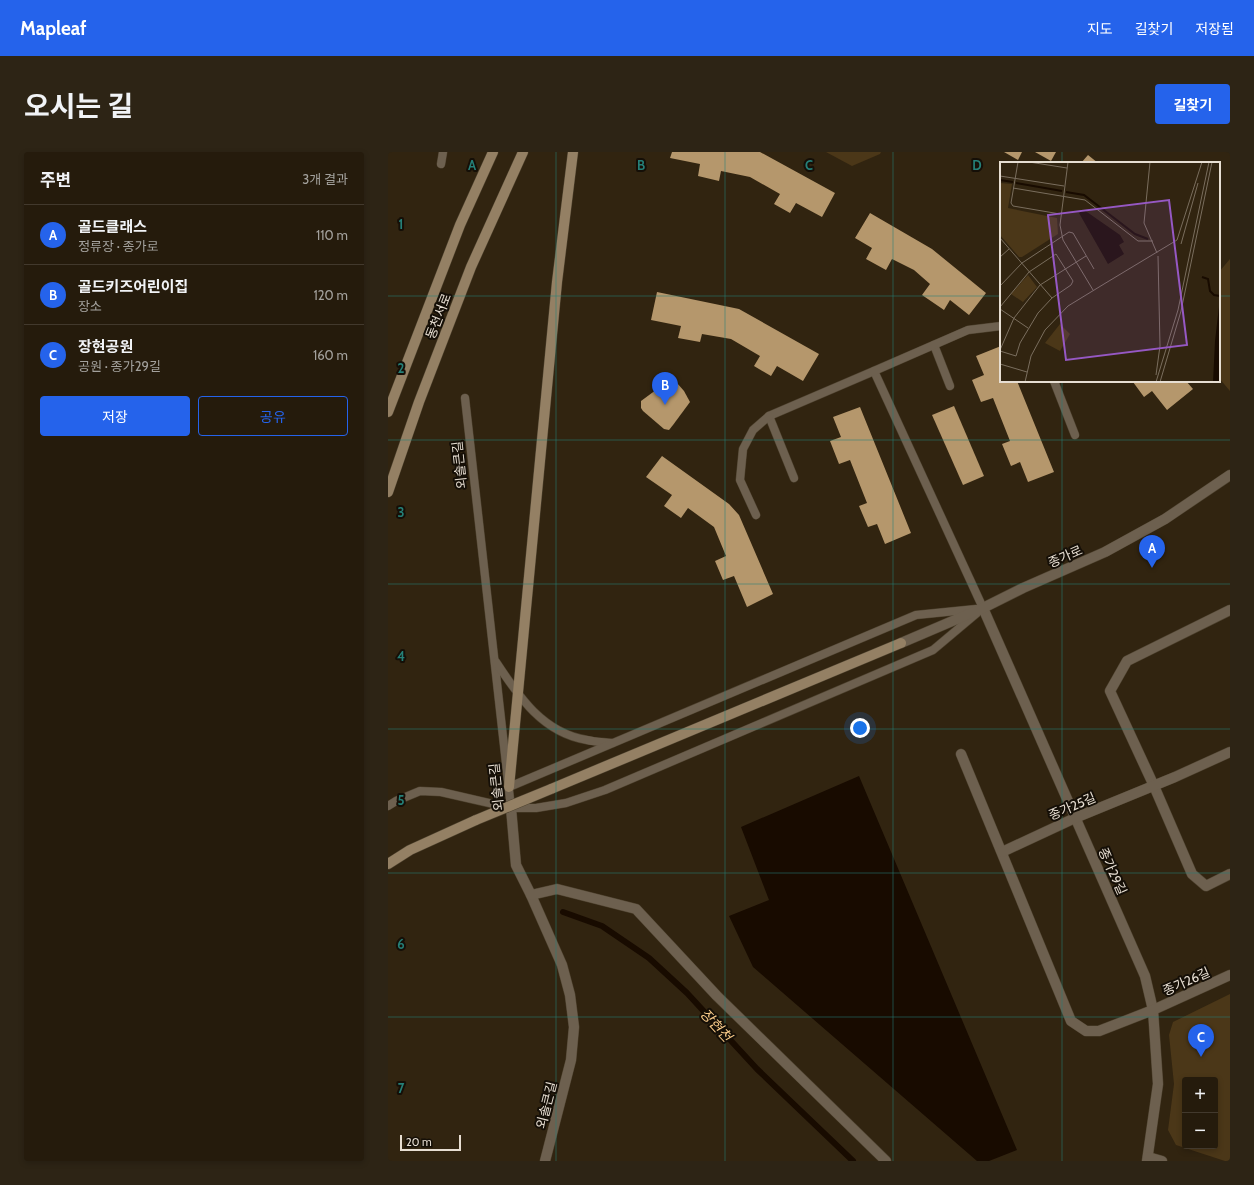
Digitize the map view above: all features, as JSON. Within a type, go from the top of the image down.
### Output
[{"type":"main road","name":"동천서로","points":[[388,412],[460,225],[493,152]]},
{"type":"main road","name":"동천서로","points":[[388,492],[419,402],[471,267],[522,152]]},
{"type":"main road","points":[[509,787],[557,282],[573,152]]},
{"type":"main road","points":[[388,864],[410,850],[476,820],[901,643]]},
{"type":"street","name":"종가로","points":[[901,643],[983,608],[1105,552],[1165,519],[1230,475]]},
{"type":"street","name":"종가29길","points":[[983,608],[1145,976],[1153,1010],[1158,1084],[1148,1159],[1162,1161]]},
{"type":"street","points":[[1230,610],[1127,661],[1110,691],[1154,786],[1192,874],[1206,886],[1230,874]]},
{"type":"street","name":"종가25길","points":[[1002,852],[1075,818],[1154,786],[1230,752]]},
{"type":"street","name":"종가26길","points":[[961,754],[1071,1021],[1086,1031],[1099,1031],[1153,1010],[1230,975]]},
{"type":"street","name":"외솔큰길","points":[[512,808],[516,865],[562,964],[570,995],[574,1027],[571,1060],[545,1161]]},
{"type":"street","points":[[531,895],[557,890],[636,909],[717,996],[886,1161]]},
{"type":"lane","points":[[440,152],[441,164],[443,152]]},
{"type":"lane","points":[[756,515],[740,480],[743,449],[753,430],[769,416],[968,330],[1000,326]]},
{"type":"lane","points":[[934,345],[950,386]]},
{"type":"lane","points":[[874,371],[983,608]]},
{"type":"lane","points":[[1054,382],[1075,435]]},
{"type":"lane","name":"외솔큰길","points":[[465,398],[512,808]]},
{"type":"lane","points":[[769,416],[794,478]]},
{"type":"lane","points":[[509,787],[916,615],[983,608]]},
{"type":"lane","points":[[388,806],[420,791],[441,792],[512,808],[536,808],[566,803],[605,790],[933,650],[983,608]]},
{"type":"lane","points":[[495,660],[518,695],[540,718],[564,733],[586,740],[612,743]]},
{"type":"shaded area","points":[[826,152],[881,152],[880,154],[852,166]]},
{"type":"shaded area","points":[[1230,259],[1230,391],[1220,379],[1220,271]]},
{"type":"shaded area","points":[[859,776],[1017,1150],[989,1161],[977,1161],[753,967],[729,916],[769,900],[741,827]]},
{"type":"shaded area","points":[[1230,994],[1230,1161],[1225,1161],[1188,1149],[1218,1149],[1218,1077],[1182,1077],[1182,1147],[1176,1145],[1168,1130],[1174,1084],[1169,1035],[1173,1022]]},
{"type":"building","points":[[672,152],[760,152],[835,193],[822,217],[796,203],[790,213],[774,204],[780,194],[750,177],[721,171],[719,181],[698,176],[700,164],[670,158]]},
{"type":"building","points":[[1004,152],[1022,152],[1018,160]]},
{"type":"building","points":[[1035,152],[1056,152],[1051,161]]},
{"type":"building","points":[[1088,155],[1097,162],[1082,162]]},
{"type":"building","points":[[870,213],[932,249],[986,293],[969,315],[950,300],[944,310],[922,295],[930,284],[914,270],[892,259],[886,270],[866,259],[872,248],[855,238]]},
{"type":"building","points":[[657,292],[739,309],[819,354],[803,381],[777,366],[771,376],[754,366],[760,356],[731,339],[702,334],[700,342],[678,338],[681,326],[651,320]]},
{"type":"building","points":[[1000,346],[1000,382],[1017,382],[1054,472],[1028,482],[1020,462],[1011,466],[1002,444],[1010,441],[993,398],[981,402],[972,380],[984,375],[976,356]]},
{"type":"building","points":[[670,382],[677,383],[684,391],[690,402],[669,430],[664,429],[643,411],[641,408],[641,401],[664,384]]},
{"type":"building","points":[[1133,382],[1187,382],[1193,389],[1167,410],[1152,391],[1144,397]]},
{"type":"building","points":[[954,406],[984,476],[963,485],[932,415]]},
{"type":"building","points":[[860,407],[911,533],[885,544],[877,524],[868,527],[859,506],[867,503],[850,460],[839,464],[830,441],[841,437],[833,417]]},
{"type":"building","points":[[662,456],[729,504],[739,515],[773,594],[747,607],[734,576],[723,580],[715,561],[726,556],[714,527],[688,508],[681,518],[664,506],[672,495],[646,477]]},
{"type":"waterway","name":"장현천","points":[[563,912],[602,926],[649,958],[687,993],[757,1069],[853,1161]]},
{"type":"place","name":"골드키즈어린이집","points":[[665,405]]},
{"type":"place","name":"골드클래스","points":[[1152,568]]},
{"type":"place","name":"장현공원","points":[[1201,1057]]}]
